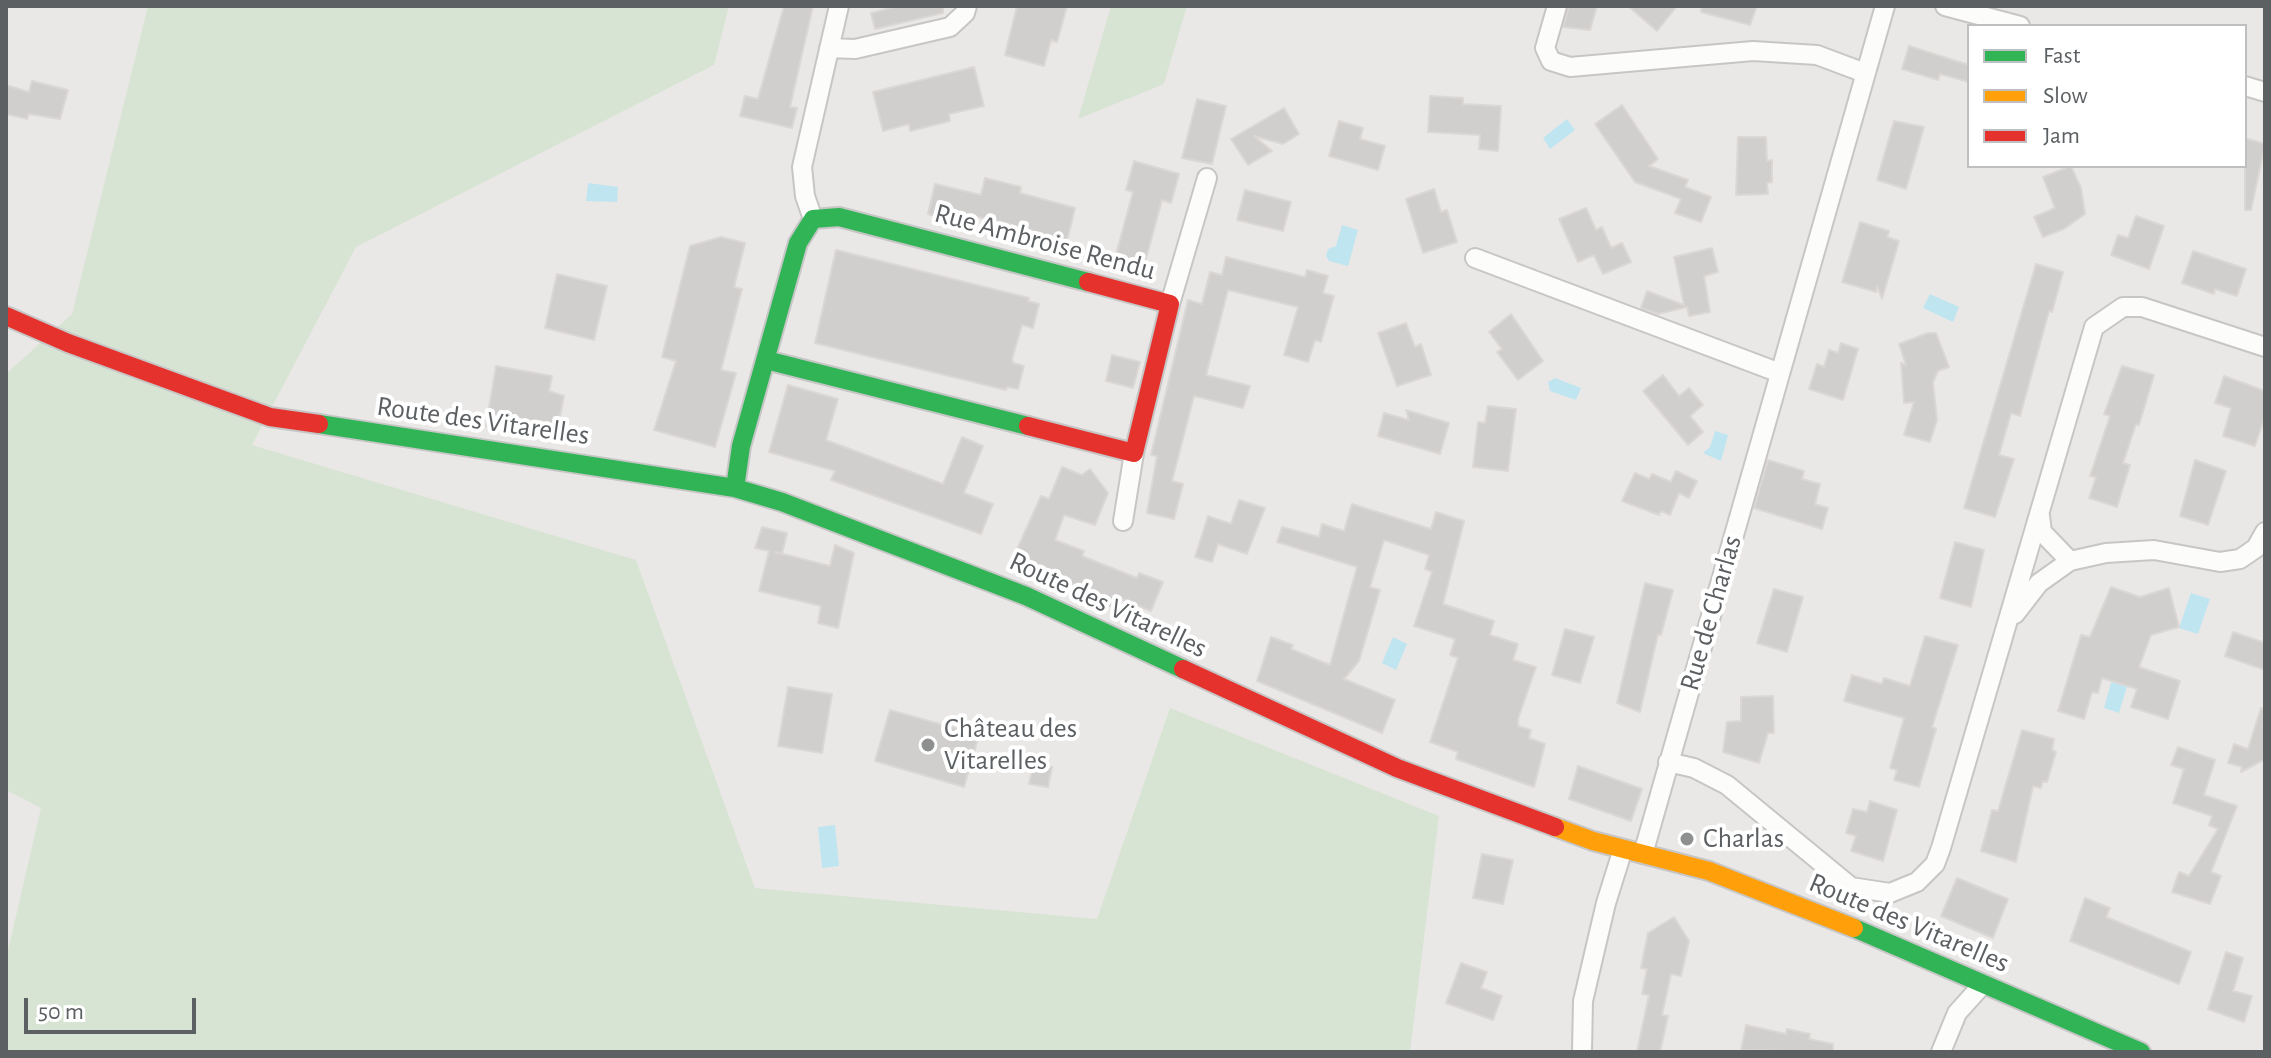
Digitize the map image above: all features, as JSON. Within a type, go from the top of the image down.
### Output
[{"type":"main road","name":"Rue Ambroise Rendu","points":[[813,219],[839,217],[1170,304],[1134,453]]},
{"type":"main road","points":[[735,488],[741,446],[798,243],[813,219]]},
{"type":"main road","name":"Route des Vitarelles","points":[[12,318],[68,343],[270,417],[735,488],[889,542],[1026,596],[1397,768],[1593,841],[1709,871],[1923,955],[2141,1052]]},
{"type":"main road","points":[[766,360],[1134,453]]},
{"type":"street","points":[[813,219],[805,196],[802,167],[839,6]]},
{"type":"street","points":[[829,48],[855,49],[950,27],[965,13],[967,6]]},
{"type":"street","points":[[1557,6],[1545,48],[1551,61],[1570,67],[1753,51],[1817,55],[1865,73]]},
{"type":"street","name":"Rue de Charlas","points":[[1643,854],[1885,6]]},
{"type":"street","points":[[1945,6],[2012,24]]},
{"type":"street","points":[[1170,304],[1207,178]]},
{"type":"street","points":[[1475,258],[1780,373]]},
{"type":"street","points":[[1668,762],[1694,768],[1727,785],[1851,887],[1890,893],[1917,882],[1935,864],[1941,848],[2009,623],[2082,356],[2094,327],[2108,314],[2123,307],[2142,307],[2265,347]]},
{"type":"street","points":[[1123,521],[1134,453]]},
{"type":"street","points":[[2040,509],[2042,532],[2070,561]]},
{"type":"street","points":[[2009,623],[2039,583],[2070,561],[2106,553],[2154,550],[2230,560],[2256,548],[2265,532]]},
{"type":"street","points":[[1582,1052],[1583,1001],[1606,903],[1623,849]]},
{"type":"street","points":[[1941,1052],[1957,1013],[1983,984]]},
{"type":"green space","points":[[148,6],[729,6],[714,65],[356,247],[252,445],[636,560],[755,888],[1097,919],[1170,708],[1439,816],[1410,1052],[6,1052],[6,959],[41,808],[6,790],[6,374],[72,314]]},
{"type":"green space","points":[[1111,6],[1187,6],[1164,84],[1078,119]]},
{"type":"water","points":[[1567,119],[1575,130],[1550,149],[1543,138]]},
{"type":"water","points":[[588,183],[618,187],[617,202],[586,201]]},
{"type":"water","points":[[1342,225],[1358,230],[1348,266],[1329,261],[1326,256],[1328,249],[1336,246]]},
{"type":"water","points":[[1930,294],[1959,307],[1953,322],[1923,308]]},
{"type":"water","points":[[1555,378],[1581,388],[1576,400],[1550,391],[1548,382]]},
{"type":"water","points":[[1715,431],[1728,435],[1721,461],[1703,453],[1710,447]]},
{"type":"water","points":[[2191,593],[2210,599],[2198,634],[2179,628]]},
{"type":"water","points":[[1393,637],[1407,644],[1396,670],[1382,663]]},
{"type":"water","points":[[2113,676],[2129,680],[2119,713],[2104,708]]},
{"type":"water","points":[[835,825],[839,866],[822,868],[818,827]]},
{"type":"building","points":[[784,6],[813,6],[790,107],[797,108],[792,128],[740,116],[745,96],[758,99]]},
{"type":"building","points":[[899,6],[943,6],[943,13],[875,29],[871,13]]},
{"type":"building","points":[[1017,6],[1067,6],[1057,42],[1051,40],[1044,66],[1005,55]]},
{"type":"building","points":[[1569,6],[1597,6],[1590,30],[1563,27]]},
{"type":"building","points":[[1628,6],[1677,6],[1657,31]]},
{"type":"building","points":[[1702,6],[1757,6],[1750,25],[1701,12]]},
{"type":"building","points":[[1909,46],[1967,64],[1967,81],[1940,74],[1938,80],[1902,69]]},
{"type":"building","points":[[974,67],[984,106],[949,114],[950,121],[910,131],[909,124],[883,131],[873,92]]},
{"type":"building","points":[[32,81],[68,90],[60,119],[29,114],[27,119],[6,114],[6,85],[29,92]]},
{"type":"building","points":[[1430,96],[1463,98],[1463,104],[1501,106],[1498,151],[1479,149],[1480,135],[1428,132]]},
{"type":"building","points":[[1197,99],[1226,106],[1212,164],[1182,158]]},
{"type":"building","points":[[1622,105],[1658,159],[1649,166],[1688,180],[1685,187],[1711,197],[1701,222],[1675,213],[1681,199],[1635,182],[1595,124]]},
{"type":"building","points":[[1284,108],[1299,134],[1283,144],[1254,136],[1272,151],[1248,165],[1231,139]]},
{"type":"building","points":[[1339,121],[1363,128],[1360,139],[1385,146],[1378,170],[1329,156]]},
{"type":"building","points":[[1894,121],[1924,127],[1906,189],[1877,180]]},
{"type":"building","points":[[1738,137],[1766,137],[1767,161],[1772,160],[1772,182],[1767,183],[1768,194],[1736,195]]},
{"type":"building","points":[[2247,139],[2265,144],[2251,210],[2245,210]]},
{"type":"building","points":[[1134,161],[1179,174],[1171,203],[1162,200],[1144,266],[1115,258],[1133,192],[1126,190]]},
{"type":"building","points":[[2072,168],[2081,188],[2085,214],[2064,229],[2043,237],[2034,217],[2055,208],[2043,177]]},
{"type":"building","points":[[985,178],[1021,187],[1020,193],[1075,208],[1066,245],[1042,239],[1031,234],[1032,230],[966,214],[964,220],[953,217],[953,221],[928,214],[935,184],[981,195]]},
{"type":"building","points":[[1434,189],[1441,212],[1447,210],[1457,242],[1423,253],[1406,199]]},
{"type":"building","points":[[1245,190],[1291,202],[1283,231],[1237,220]]},
{"type":"building","points":[[1586,208],[1596,230],[1602,227],[1611,248],[1622,243],[1631,262],[1603,274],[1594,255],[1578,262],[1559,219]]},
{"type":"building","points":[[2136,216],[2164,226],[2149,269],[2111,255],[2118,235],[2128,238]]},
{"type":"building","points":[[1860,222],[1889,231],[1887,237],[1899,241],[1882,299],[1877,286],[1876,292],[1842,282]]},
{"type":"building","points":[[721,237],[745,243],[734,287],[742,289],[721,370],[736,373],[715,447],[654,430],[676,361],[662,357],[690,246]]},
{"type":"building","points":[[1712,248],[1718,272],[1704,276],[1710,312],[1689,316],[1687,307],[1658,314],[1641,308],[1647,291],[1684,305],[1674,257]]},
{"type":"building","points":[[836,250],[1029,298],[1028,301],[1039,304],[1033,328],[1022,325],[1012,359],[1013,363],[1024,366],[1018,389],[1007,387],[1006,390],[815,343]]},
{"type":"building","points":[[2193,251],[2246,269],[2237,296],[2215,289],[2214,294],[2182,283]]},
{"type":"building","points":[[1226,257],[1305,277],[1307,270],[1328,276],[1323,293],[1334,296],[1321,342],[1315,340],[1308,362],[1284,355],[1298,307],[1228,290],[1206,375],[1250,386],[1243,408],[1194,396],[1172,481],[1183,484],[1174,519],[1147,513],[1157,456],[1151,455],[1188,300],[1202,304],[1210,272],[1222,275]]},
{"type":"building","points":[[2036,264],[2063,272],[2020,416],[2011,413],[1999,455],[2014,459],[1995,517],[1964,508]]},
{"type":"building","points":[[557,274],[607,286],[594,340],[545,328]]},
{"type":"building","points":[[1511,314],[1543,361],[1518,380],[1497,352],[1502,349],[1489,332]]},
{"type":"building","points":[[1406,323],[1415,347],[1421,344],[1431,375],[1397,386],[1378,333]]},
{"type":"building","points":[[1936,333],[1949,367],[1938,371],[1933,382],[1937,420],[1930,442],[1904,435],[1914,402],[1904,403],[1901,363],[1906,365],[1899,344]]},
{"type":"building","points":[[1841,343],[1858,349],[1843,400],[1809,389],[1817,364],[1824,367],[1829,350],[1838,353]]},
{"type":"building","points":[[1112,355],[1140,362],[1133,388],[1106,381]]},
{"type":"building","points":[[496,366],[552,376],[549,391],[564,396],[557,432],[486,426]]},
{"type":"building","points":[[2122,366],[2154,375],[2139,425],[2136,424],[2123,463],[2130,465],[2117,507],[2089,498],[2096,477],[2090,476],[2110,416],[2104,414]]},
{"type":"building","points":[[1663,375],[1679,396],[1689,388],[1703,405],[1690,416],[1703,432],[1688,445],[1643,391]]},
{"type":"building","points":[[2224,376],[2265,391],[2265,416],[2255,446],[2223,436],[2231,408],[2215,403]]},
{"type":"building","points":[[788,385],[838,399],[826,440],[943,484],[962,437],[983,446],[964,493],[993,504],[981,534],[831,480],[835,471],[769,452]]},
{"type":"building","points":[[1488,406],[1516,409],[1508,471],[1473,467],[1478,422],[1485,423]]},
{"type":"building","points":[[1406,410],[1449,423],[1440,454],[1378,436],[1384,413],[1409,420]]},
{"type":"building","points":[[1768,460],[1804,471],[1802,479],[1820,484],[1815,504],[1828,508],[1822,529],[1754,508]]},
{"type":"building","points":[[2195,460],[2226,471],[2208,525],[2180,516]]},
{"type":"building","points":[[1062,467],[1082,475],[1090,469],[1108,493],[1095,525],[1064,515],[1055,540],[1084,551],[1082,556],[1137,578],[1139,573],[1163,582],[1151,611],[1117,597],[1113,607],[1010,565],[1041,496],[1049,499]]},
{"type":"building","points":[[1676,471],[1697,481],[1689,498],[1679,493],[1670,515],[1661,511],[1659,515],[1622,501],[1635,473],[1649,479],[1652,474],[1671,482]]},
{"type":"building","points":[[1239,500],[1265,508],[1247,554],[1218,544],[1212,562],[1195,557],[1208,516],[1231,524]]},
{"type":"building","points":[[1352,504],[1431,529],[1436,512],[1464,521],[1443,604],[1494,621],[1490,635],[1518,644],[1513,660],[1536,667],[1518,719],[1518,726],[1531,730],[1529,738],[1545,744],[1534,787],[1456,759],[1458,752],[1430,742],[1458,658],[1450,655],[1455,639],[1414,626],[1432,572],[1425,569],[1429,555],[1384,540],[1370,587],[1380,590],[1359,661],[1344,679],[1395,700],[1382,733],[1257,681],[1271,637],[1330,665],[1357,567],[1277,542],[1282,527],[1319,537],[1322,524],[1344,531]]},
{"type":"building","points":[[762,527],[787,533],[782,554],[830,566],[835,545],[854,553],[838,628],[818,623],[821,606],[759,591],[769,551],[755,548]]},
{"type":"building","points":[[1955,542],[1984,550],[1971,607],[1940,598]]},
{"type":"building","points":[[1645,583],[1673,590],[1661,635],[1658,634],[1640,712],[1617,703]]},
{"type":"building","points":[[2111,587],[2140,597],[2169,588],[2179,627],[2151,635],[2139,667],[2180,681],[2168,719],[2131,707],[2137,689],[2102,678],[2098,693],[2092,692],[2084,719],[2058,711],[2081,635],[2090,637]]},
{"type":"building","points":[[1774,589],[1803,597],[1787,652],[1757,643]]},
{"type":"building","points":[[1565,629],[1594,637],[1580,683],[1552,675]]},
{"type":"building","points":[[2233,632],[2265,643],[2265,670],[2225,656]]},
{"type":"building","points":[[1925,636],[1958,645],[1932,727],[1936,729],[1919,787],[1894,780],[1897,770],[1890,768],[1904,718],[1844,701],[1852,675],[1882,684],[1884,678],[1910,686]]},
{"type":"building","points":[[788,687],[832,694],[822,753],[778,746]]},
{"type":"building","points":[[1773,696],[1774,733],[1768,733],[1759,763],[1723,752],[1727,722],[1741,721],[1741,697]]},
{"type":"building","points":[[2261,708],[2265,709],[2265,759],[2241,772],[2242,767],[2228,763],[2234,744],[2248,749]]},
{"type":"building","name":"Château des Vitarelles","points":[[890,710],[979,735],[964,787],[875,761]]},
{"type":"building","points":[[2022,730],[2054,739],[2052,750],[2056,752],[2047,782],[2043,781],[2041,788],[2033,786],[2016,862],[1981,851],[1992,810],[1998,811]]},
{"type":"building","points":[[2178,747],[2215,760],[2204,795],[2237,806],[2211,872],[2221,876],[2210,904],[2172,892],[2179,872],[2189,876],[2218,829],[2209,825],[2212,816],[2173,803],[2184,769],[2171,765]]},
{"type":"building","points":[[1033,764],[1052,767],[1048,787],[1029,784]]},
{"type":"building","points":[[1578,766],[1642,789],[1631,821],[1569,799]]},
{"type":"building","points":[[1870,801],[1897,810],[1883,861],[1851,851],[1856,836],[1846,833],[1853,809],[1867,812]]},
{"type":"building","points":[[1482,854],[1513,860],[1503,904],[1473,898]]},
{"type":"building","points":[[1957,878],[2008,899],[1993,938],[1941,916]]},
{"type":"building","points":[[2085,898],[2110,908],[2106,917],[2191,952],[2179,984],[2070,941]]},
{"type":"building","points":[[1674,917],[1689,941],[1681,976],[1671,974],[1662,1015],[1668,1016],[1660,1052],[1637,1052],[1649,995],[1642,994],[1647,969],[1641,968],[1648,933]]},
{"type":"building","points":[[2226,952],[2243,958],[2233,991],[2252,996],[2244,1022],[2208,1009]]},
{"type":"building","points":[[1461,963],[1487,972],[1481,988],[1502,996],[1493,1020],[1446,1003]]},
{"type":"building","points":[[1746,1025],[1786,1034],[1787,1029],[1810,1034],[1809,1039],[1833,1044],[1833,1052],[1741,1050]]},
{"type":"traffic: fast","points":[[735,488],[741,446],[798,243],[813,219],[839,217],[1088,282]]},
{"type":"traffic: fast","points":[[766,360],[1028,426]]},
{"type":"traffic: fast","points":[[319,424],[735,488],[782,502],[1026,596],[1183,669]]},
{"type":"traffic: fast","points":[[1854,928],[2141,1052]]},
{"type":"traffic: slow","points":[[1555,827],[1593,841],[1709,871],[1854,928]]},
{"type":"traffic: jam","points":[[1028,426],[1134,453],[1170,304],[1088,282]]},
{"type":"traffic: jam","points":[[6,316],[68,343],[270,417],[319,424]]},
{"type":"traffic: jam","points":[[1183,669],[1397,768],[1555,827]]},
{"type":"place","name":"Château des Vitarelles","points":[[928,745]]},
{"type":"place","name":"Charlas","points":[[1687,839]]}]
